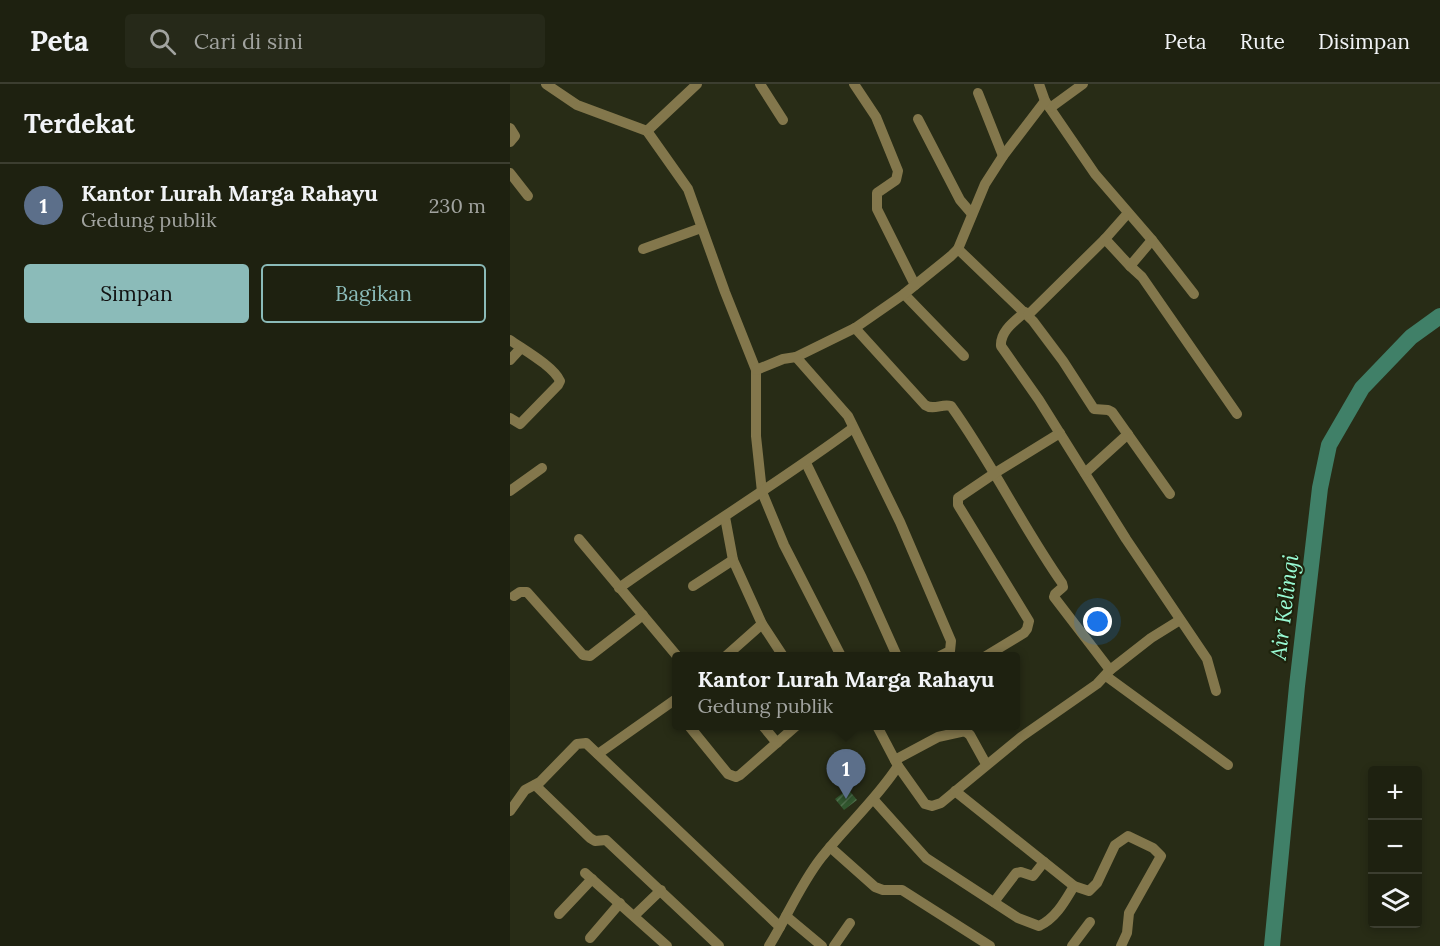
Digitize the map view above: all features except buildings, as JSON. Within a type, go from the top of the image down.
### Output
[{"type":"street","points":[[546,84],[577,105],[647,131],[682,178],[756,370],[756,436],[762,492],[784,545],[838,652]]},
{"type":"street","points":[[647,131],[697,84]]},
{"type":"street","points":[[760,84],[783,120]]},
{"type":"street","points":[[854,84],[880,126],[898,171],[896,180],[877,194],[875,201],[915,285]]},
{"type":"street","points":[[1039,84],[1048,104],[1095,174],[1152,240],[1194,294]]},
{"type":"street","points":[[756,370],[783,359],[796,357],[855,328],[904,294],[958,249],[985,184],[1003,156],[1048,104],[1083,84]]},
{"type":"street","points":[[978,93],[1003,156]]},
{"type":"street","points":[[918,119],[960,200],[972,214]]},
{"type":"street","points":[[510,128],[515,136],[510,142]]},
{"type":"street","points":[[510,173],[528,196]]},
{"type":"street","points":[[1128,213],[1105,239],[1004,332],[1001,345],[1040,400],[1126,539],[1207,659],[1216,691]]},
{"type":"street","points":[[643,249],[701,228]]},
{"type":"street","points":[[1105,239],[1142,277],[1237,414]]},
{"type":"street","points":[[1130,266],[1152,240]]},
{"type":"street","points":[[958,249],[1027,313],[1063,361],[1094,409],[1110,410],[1170,494]]},
{"type":"street","points":[[904,294],[964,356]]},
{"type":"street","points":[[855,328],[925,405],[931,408],[947,404],[951,406],[995,472],[1044,557],[1062,583],[1063,587],[1054,597],[1108,673],[1228,765]]},
{"type":"street","points":[[510,340],[545,365],[560,381],[520,424],[518,425],[510,418]]},
{"type":"street","points":[[510,360],[521,348]]},
{"type":"street","points":[[796,357],[842,409],[853,428],[900,522],[951,641],[948,652]]},
{"type":"street","points":[[619,588],[681,544],[806,463],[853,428]]},
{"type":"street","points":[[995,652],[1024,633],[1029,625],[1026,616],[958,505],[960,495],[1060,433]]},
{"type":"street","points":[[1085,473],[1128,434]]},
{"type":"street","points":[[806,463],[895,652]]},
{"type":"street","points":[[510,491],[542,468]]},
{"type":"street","points":[[725,517],[733,560],[762,624],[780,652]]},
{"type":"street","points":[[579,539],[673,652]]},
{"type":"street","points":[[693,586],[733,560]]},
{"type":"street","points":[[514,596],[520,592],[527,592],[587,657],[643,615]]},
{"type":"street","points":[[879,730],[896,763],[928,806],[941,803],[987,764],[1151,638],[1180,620]]},
{"type":"street","points":[[731,652],[762,624]]},
{"type":"street","points":[[598,754],[672,705]]},
{"type":"street","points":[[692,730],[732,776],[740,775],[792,730]]},
{"type":"street","points":[[766,730],[777,743]]},
{"type":"street","points":[[769,946],[806,881],[830,847],[874,800],[896,763],[938,737],[965,731],[987,764]]},
{"type":"street","points":[[510,811],[525,790],[535,785],[580,742],[586,742],[780,927]]},
{"type":"street","points":[[535,785],[590,838],[595,841],[606,840],[661,890],[716,945]]},
{"type":"street","points":[[955,790],[1074,886],[1089,891],[1097,883],[1115,844],[1128,836],[1153,848],[1161,856],[1130,913],[1127,933],[1121,946]]},
{"type":"street","points":[[874,800],[926,858],[1018,918],[1039,926],[1047,922],[1061,908],[1074,886]]},
{"type":"street","points":[[830,847],[874,887],[883,890],[902,890],[990,946]]},
{"type":"street","points":[[993,902],[1016,873],[1021,872],[1033,876],[1044,862]]},
{"type":"street","points":[[559,914],[588,876],[667,946]]},
{"type":"street","points":[[634,916],[661,890]]},
{"type":"street","points":[[590,938],[620,903]]},
{"type":"street","points":[[786,916],[822,946]]},
{"type":"street","points":[[1072,946],[1090,922]]},
{"type":"street","points":[[834,946],[850,923]]},
{"type":"waterway","name":"Air Kelingi","points":[[1272,946],[1297,686],[1320,488],[1329,445],[1362,388],[1411,337],[1440,316]]},
{"type":"place","name":"Kantor Lurah Marga Rahayu","points":[[846,799]]}]
